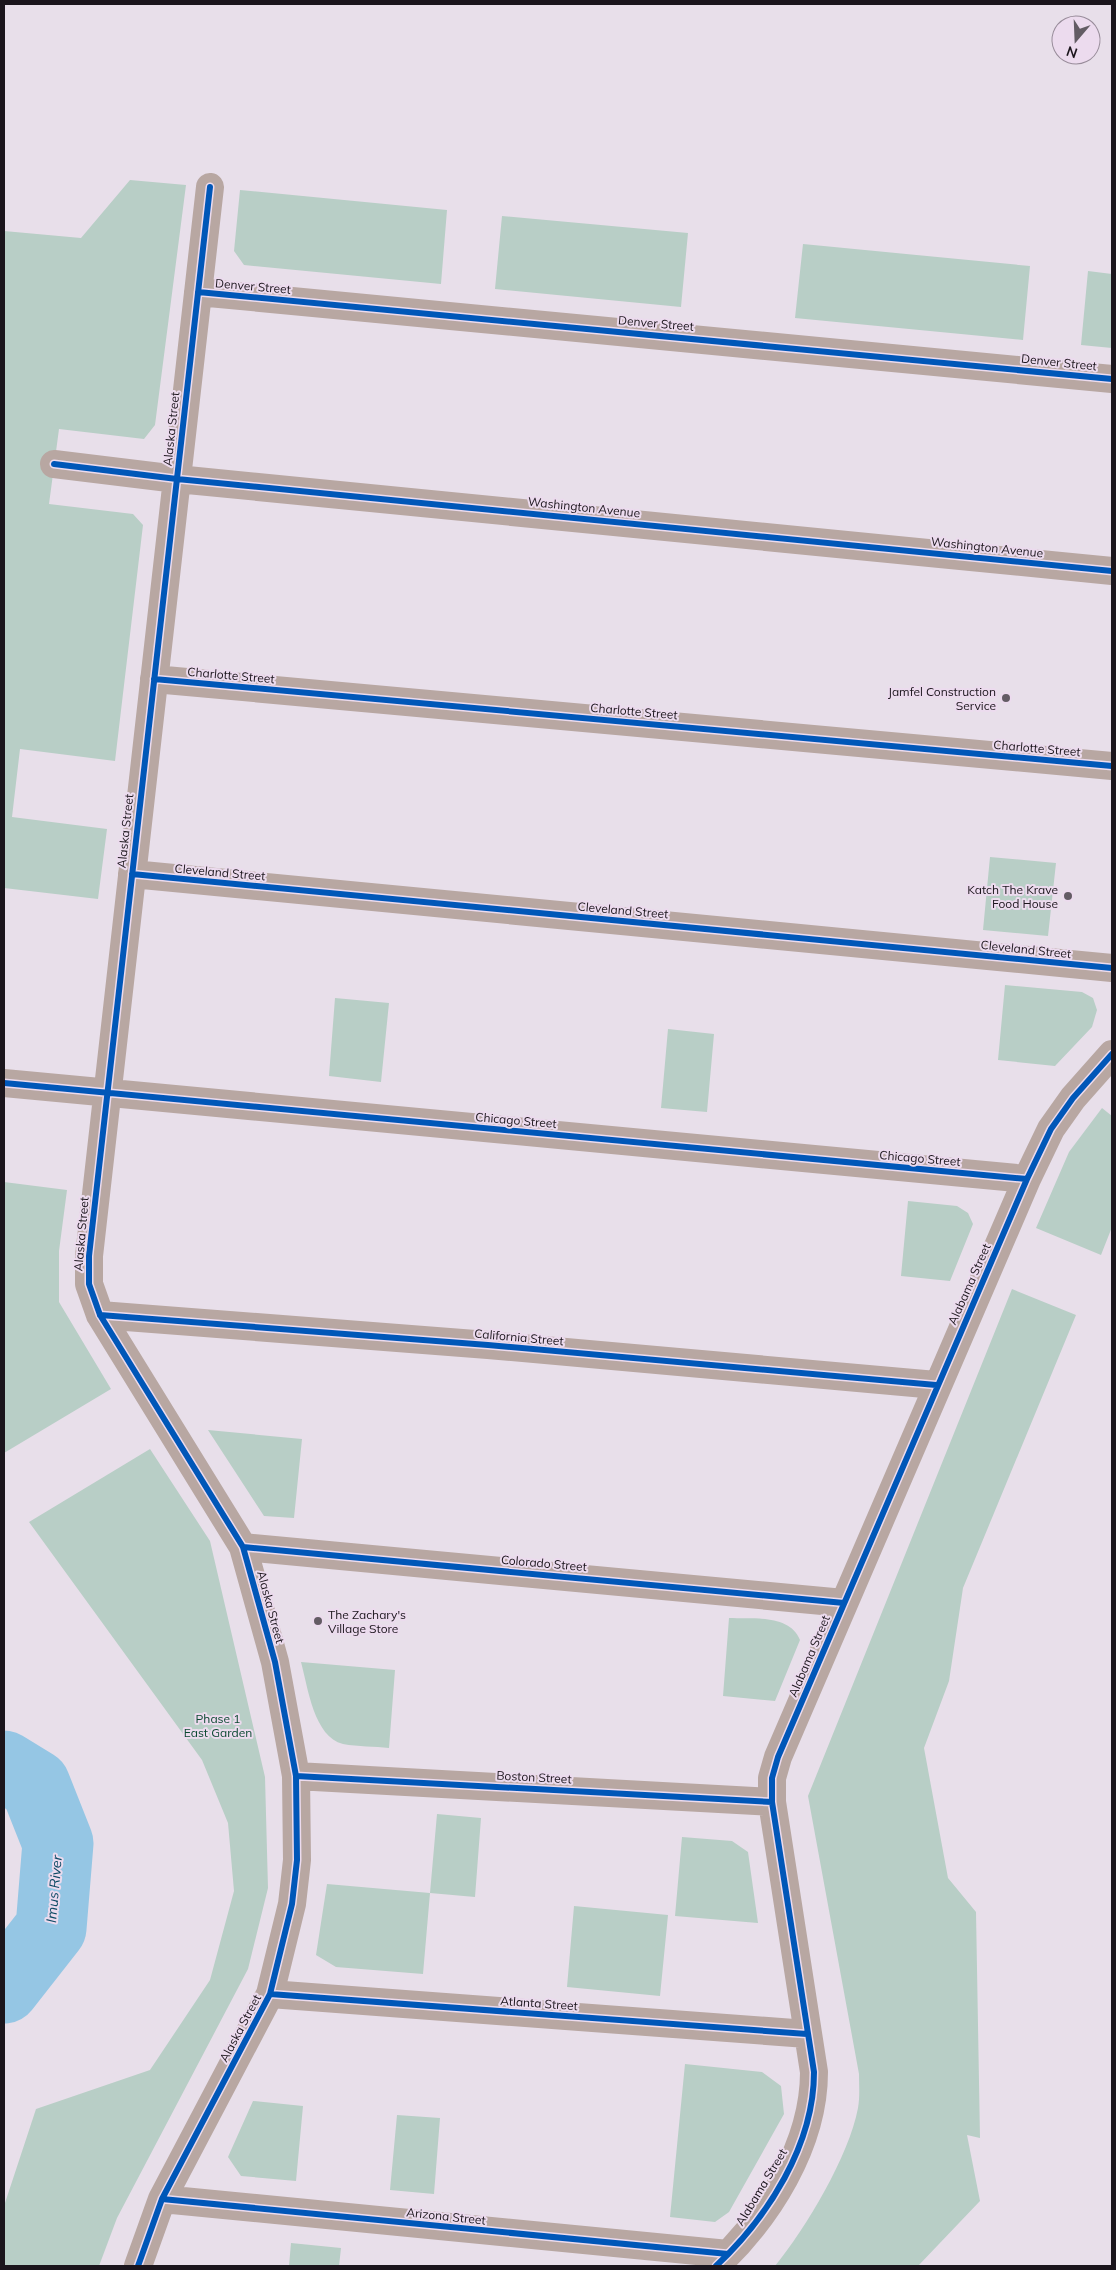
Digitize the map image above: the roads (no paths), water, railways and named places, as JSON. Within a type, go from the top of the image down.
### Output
[{"type":"street","name":"Alaska Street","points":[[138,2266],[162,2199],[270,1994],[292,1904],[297,1860],[296,1776],[274,1662],[243,1547],[100,1315],[89,1284],[89,1256],[107,1092],[210,187]]},
{"type":"street","name":"Denver Street","points":[[198,292],[1112,379]]},
{"type":"street","name":"Washington Avenue","points":[[54,464],[177,478],[1112,571]]},
{"type":"street","name":"Charlotte Street","points":[[154,679],[1112,766]]},
{"type":"street","name":"Cleveland Street","points":[[132,874],[1112,968]]},
{"type":"street","name":"Alabama Street","points":[[722,2260],[755,2224],[787,2171],[809,2117],[814,2096],[814,2072],[772,1802],[772,1778],[778,1757],[936,1385],[1027,1179],[1051,1129],[1073,1098],[1112,1054]]},
{"type":"street","name":"Chicago Street","points":[[4,1083],[1027,1179]]},
{"type":"street","name":"California Street","points":[[100,1315],[488,1345],[936,1385]]},
{"type":"street","name":"Colorado Street","points":[[243,1547],[844,1603]]},
{"type":"street","name":"Boston Street","points":[[296,1776],[772,1802]]},
{"type":"street","name":"Atlanta Street","points":[[270,1994],[807,2034]]},
{"type":"street","name":"Arizona Street","points":[[162,2199],[722,2260]]},
{"type":"waterway","name":"Imus River","points":[[4,1766],[35,1785],[58,1843],[51,1928],[4,1988]]},
{"type":"place","name":"Jamfel Construction Service","points":[[1006,698]]},
{"type":"place","name":"Katch The Krave Food House","points":[[1068,896]]},
{"type":"place","name":"The Zachary's Village Store","points":[[318,1621]]},
{"type":"park label","name":"Phase 1 East Garden","points":[[218,1725]]}]
